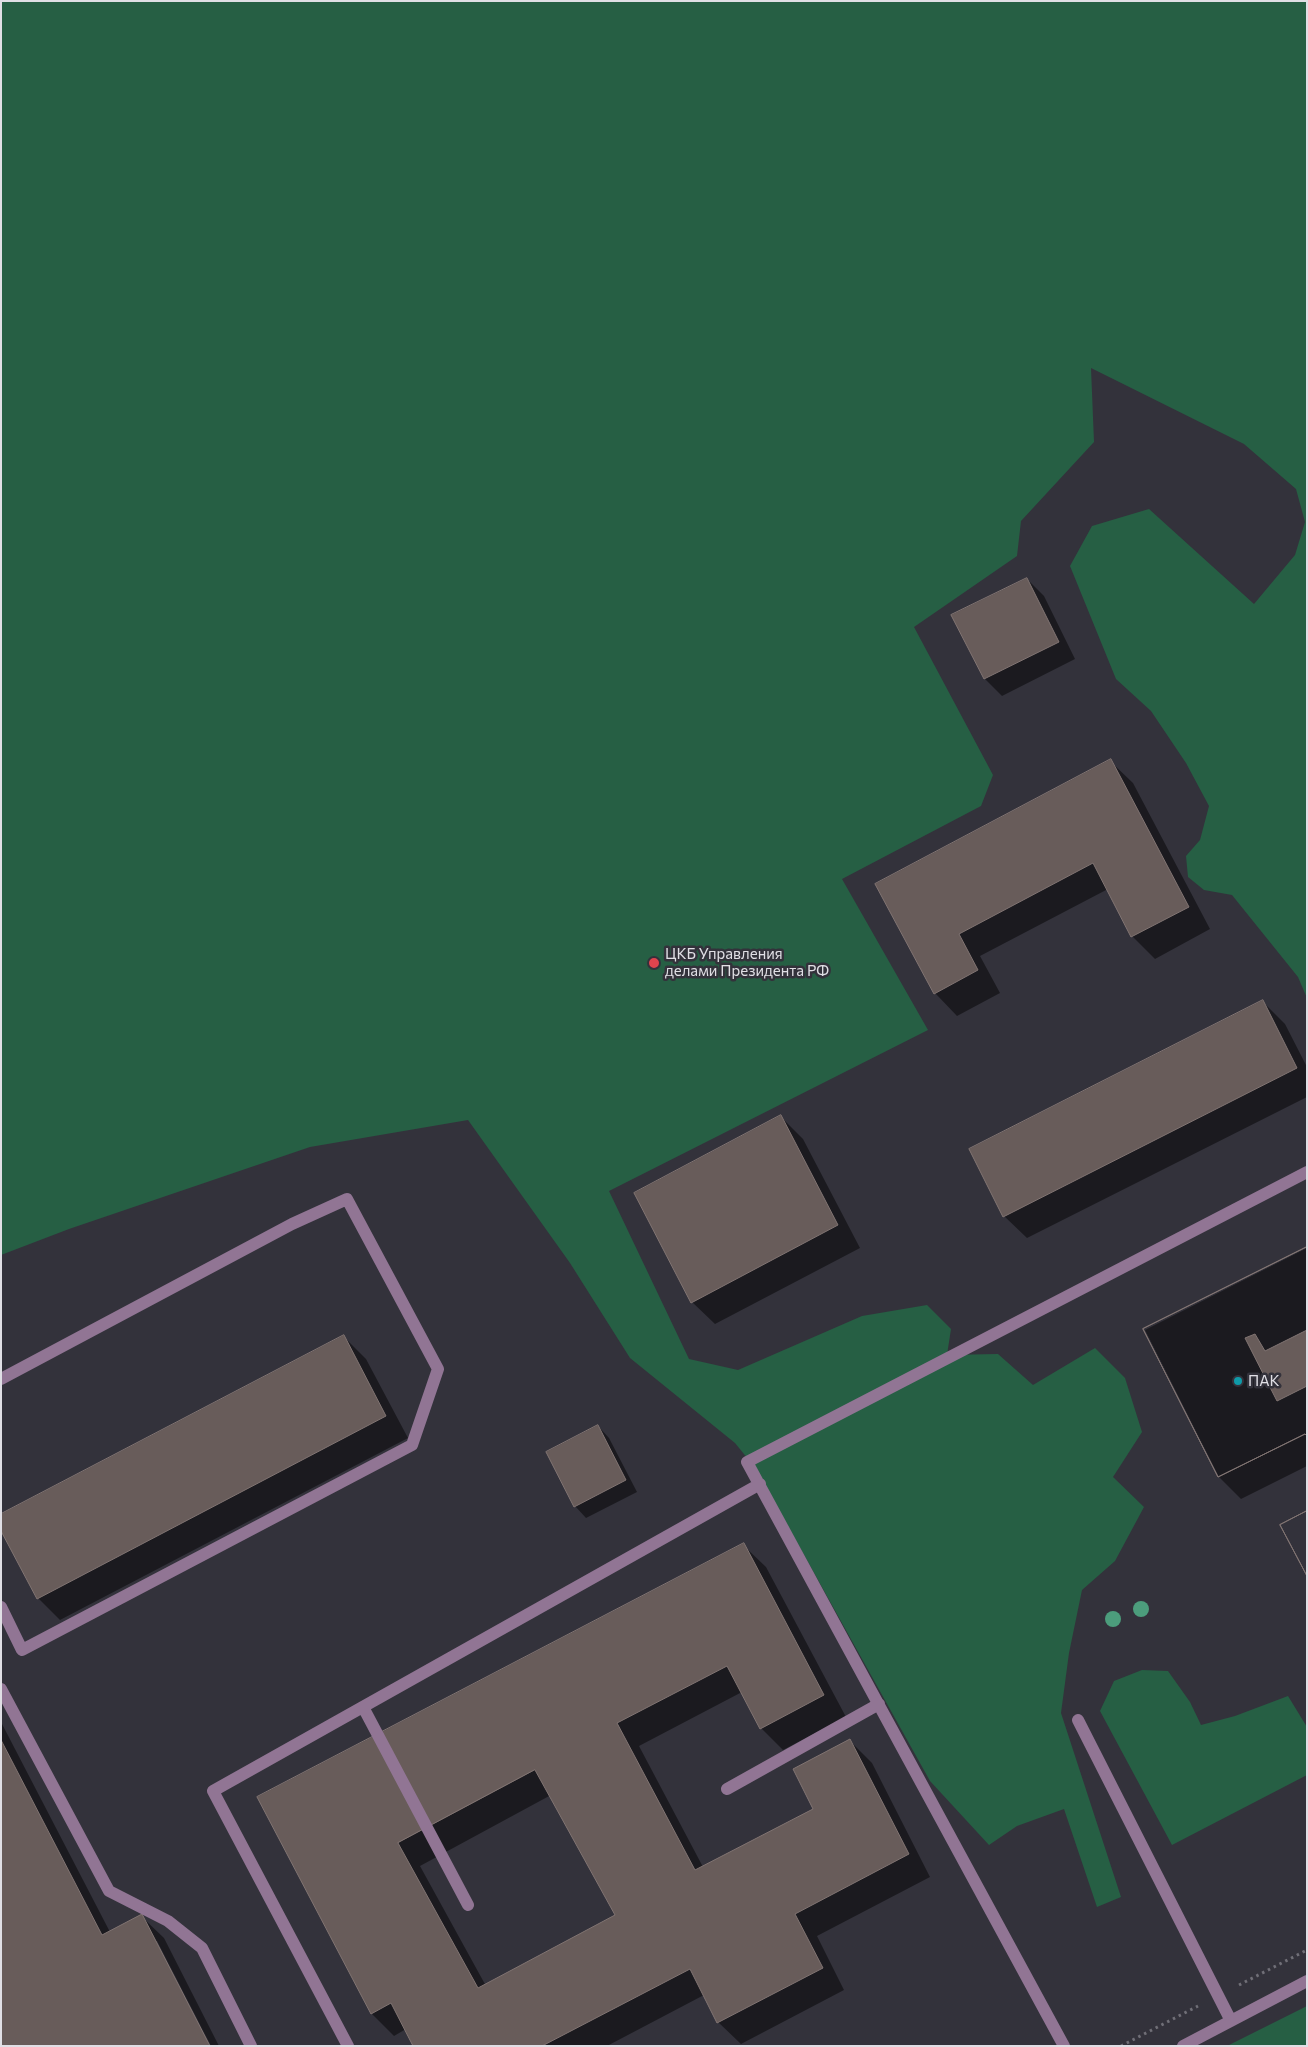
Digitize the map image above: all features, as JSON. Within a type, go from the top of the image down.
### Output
[{"type":"street","points":[[1064,2046],[747,1462],[1307,1172]]},
{"type":"street","points":[[1,1379],[292,1224],[347,1199],[438,1369],[412,1445],[22,1650],[1,1607]]},
{"type":"street","points":[[348,2046],[213,1791],[760,1484]]},
{"type":"street","points":[[1,1689],[109,1891],[168,1921],[202,1948],[251,2046]]},
{"type":"street","points":[[727,1788],[879,1704]]},
{"type":"street","points":[[363,1707],[468,1905]]},
{"type":"street","points":[[1078,1720],[1231,2021]]},
{"type":"street","points":[[1183,2046],[1307,1981]]},
{"type":"green space","points":[[1,1],[1307,1],[1307,998],[1298,977],[1232,895],[1204,890],[1188,877],[1186,856],[1200,840],[1209,806],[1186,763],[1151,711],[1116,679],[1070,566],[1092,526],[1149,509],[1254,604],[1295,555],[1305,522],[1296,489],[1244,444],[1091,368],[1094,442],[1021,521],[1017,556],[914,627],[993,775],[981,806],[842,879],[928,1030],[609,1191],[689,1359],[738,1370],[862,1316],[927,1305],[951,1329],[947,1355],[998,1354],[1033,1385],[1095,1348],[1125,1378],[1142,1432],[1113,1477],[1144,1507],[1115,1561],[1082,1590],[1069,1653],[1061,1713],[1121,1897],[1097,1907],[1064,1809],[1017,1826],[989,1845],[930,1781],[774,1501],[748,1459],[735,1443],[630,1358],[570,1263],[468,1120],[310,1147],[69,1229],[1,1255]]},
{"type":"green space","points":[[1142,1670],[1168,1671],[1190,1702],[1201,1725],[1235,1716],[1288,1696],[1307,1727],[1307,1775],[1172,1845],[1100,1711],[1114,1681]]},
{"type":"green space","points":[[1307,2006],[1307,2046],[1227,2046]]},
{"type":"building","points":[[1027,578],[1059,642],[984,679],[951,615]]},
{"type":"building","points":[[1111,759],[1189,907],[1131,937],[1093,863],[959,934],[978,970],[934,994],[875,884]]},
{"type":"building","points":[[1263,1000],[1297,1068],[1003,1217],[969,1149]]},
{"type":"building","points":[[781,1115],[838,1225],[691,1303],[634,1193]]},
{"type":"building","name":"ПАК","points":[[1307,1247],[1307,1330],[1265,1351],[1255,1334],[1245,1338],[1277,1401],[1307,1386],[1307,1436],[1305,1434],[1218,1477],[1143,1329]]},
{"type":"building","name":"ПАК","points":[[1307,1247],[1307,1436],[1305,1434],[1218,1477],[1143,1329]]},
{"type":"building","points":[[344,1335],[386,1416],[37,1599],[1,1531],[1,1514]]},
{"type":"building","points":[[598,1425],[626,1480],[574,1507],[546,1452]]},
{"type":"building","points":[[1307,1511],[1307,1576],[1280,1525]]},
{"type":"building","points":[[1307,1511],[1307,1576],[1280,1525]]},
{"type":"building","points":[[744,1543],[824,1695],[760,1729],[727,1666],[617,1723],[695,1870],[813,1809],[793,1769],[850,1739],[909,1854],[795,1914],[823,1968],[717,2023],[690,1969],[542,2046],[413,2046],[391,2003],[371,2014],[257,1797]],"holes":[[[535,1770],[615,1915],[478,1988],[398,1843]]]},
{"type":"building","points":[[1,1740],[102,1935],[142,1914],[210,2046],[1,2046]]},
{"type":"place","name":"ЦКБ Управления делами Президента РФ","points":[[654,963]]},
{"type":"place","name":"ПАК","points":[[1238,1381]]}]
